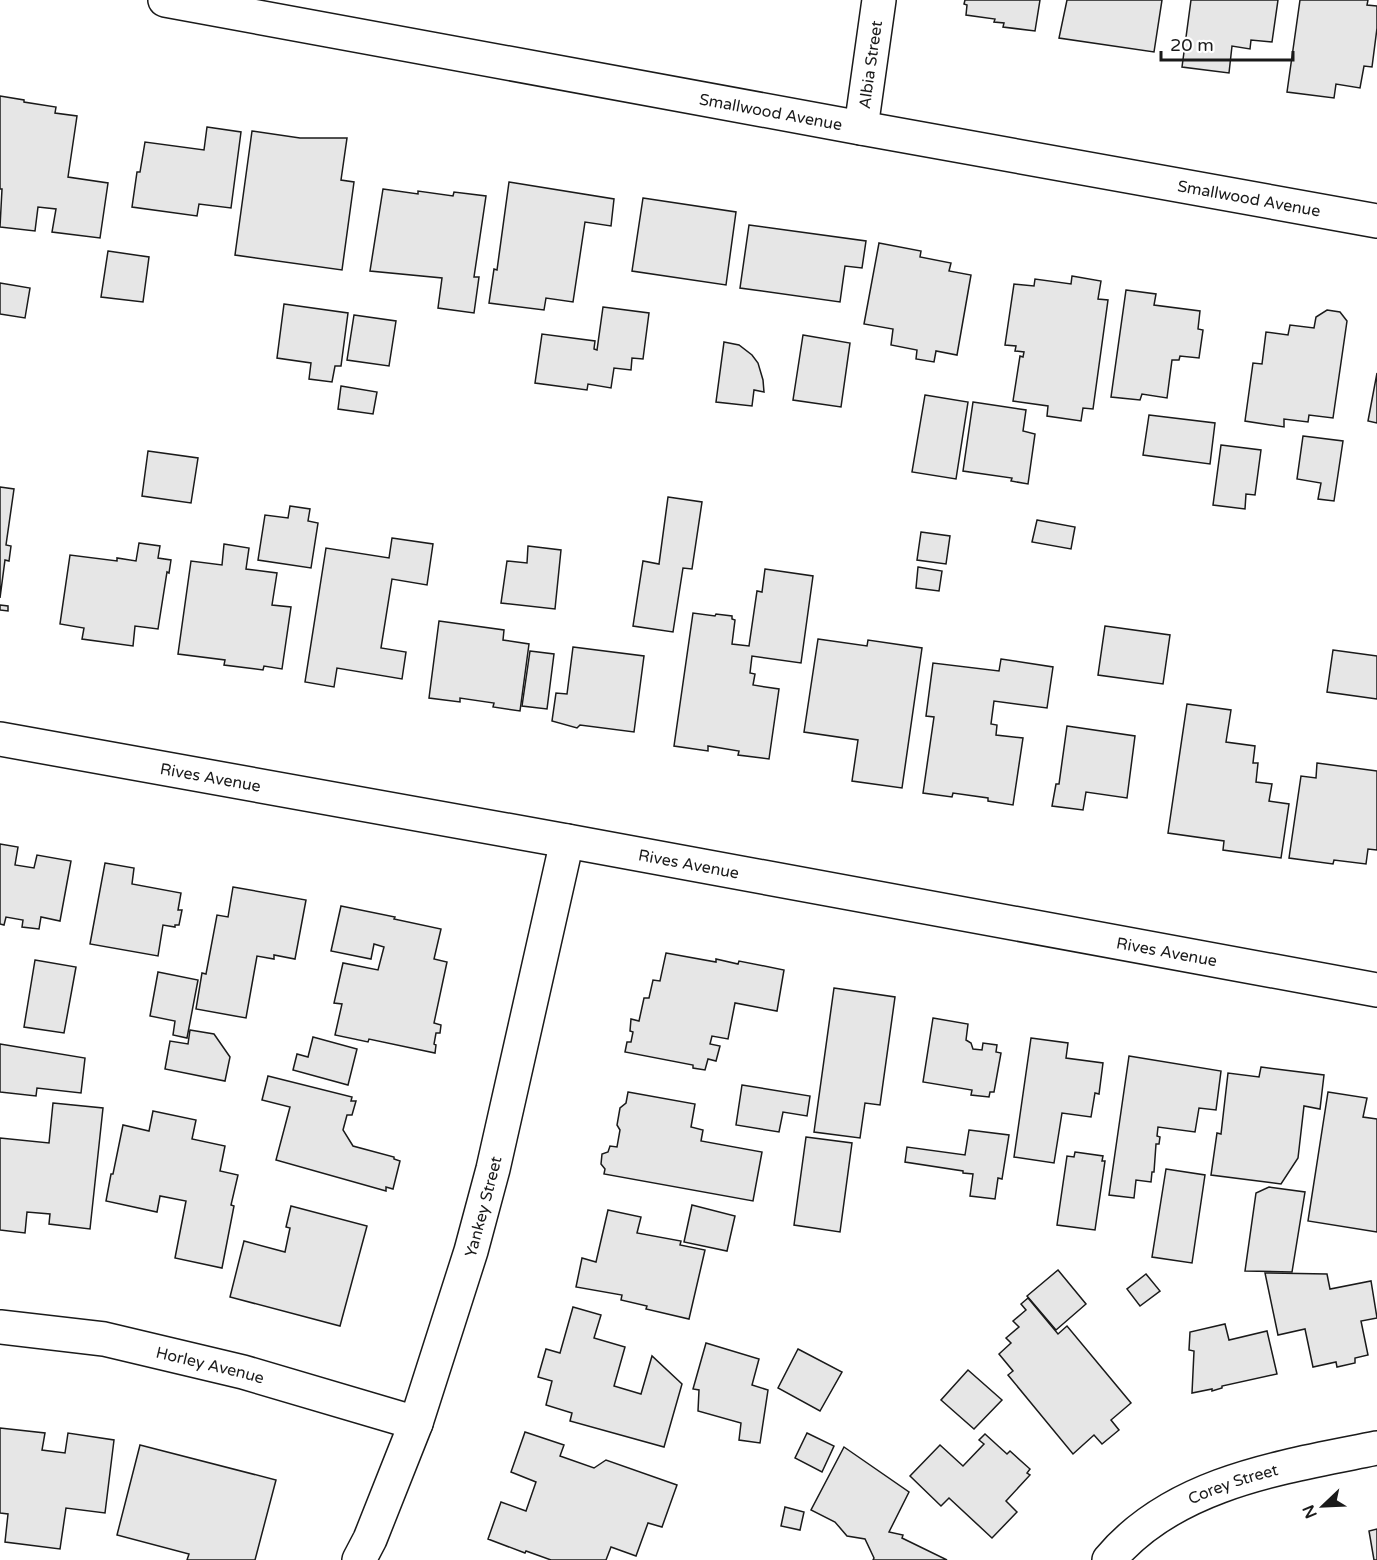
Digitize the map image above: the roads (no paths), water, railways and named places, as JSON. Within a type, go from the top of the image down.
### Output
[{"type":"street","name":"Smallwood Avenue","points":[[165,0],[1377,221]]},
{"type":"street","name":"Albia Street","points":[[861,128],[879,0]]},
{"type":"street","name":"Rives Avenue","points":[[0,740],[567,841],[1377,990]]},
{"type":"street","name":"Yankey Street","points":[[359,1560],[370,1539],[416,1423],[471,1251],[493,1169],[567,841]]},
{"type":"street","name":"Horley Avenue","points":[[0,1327],[116,1341],[243,1372],[416,1423]]},
{"type":"street","name":"Corey Street","points":[[1109,1560],[1124,1542],[1180,1502],[1270,1469],[1377,1448]]}]
